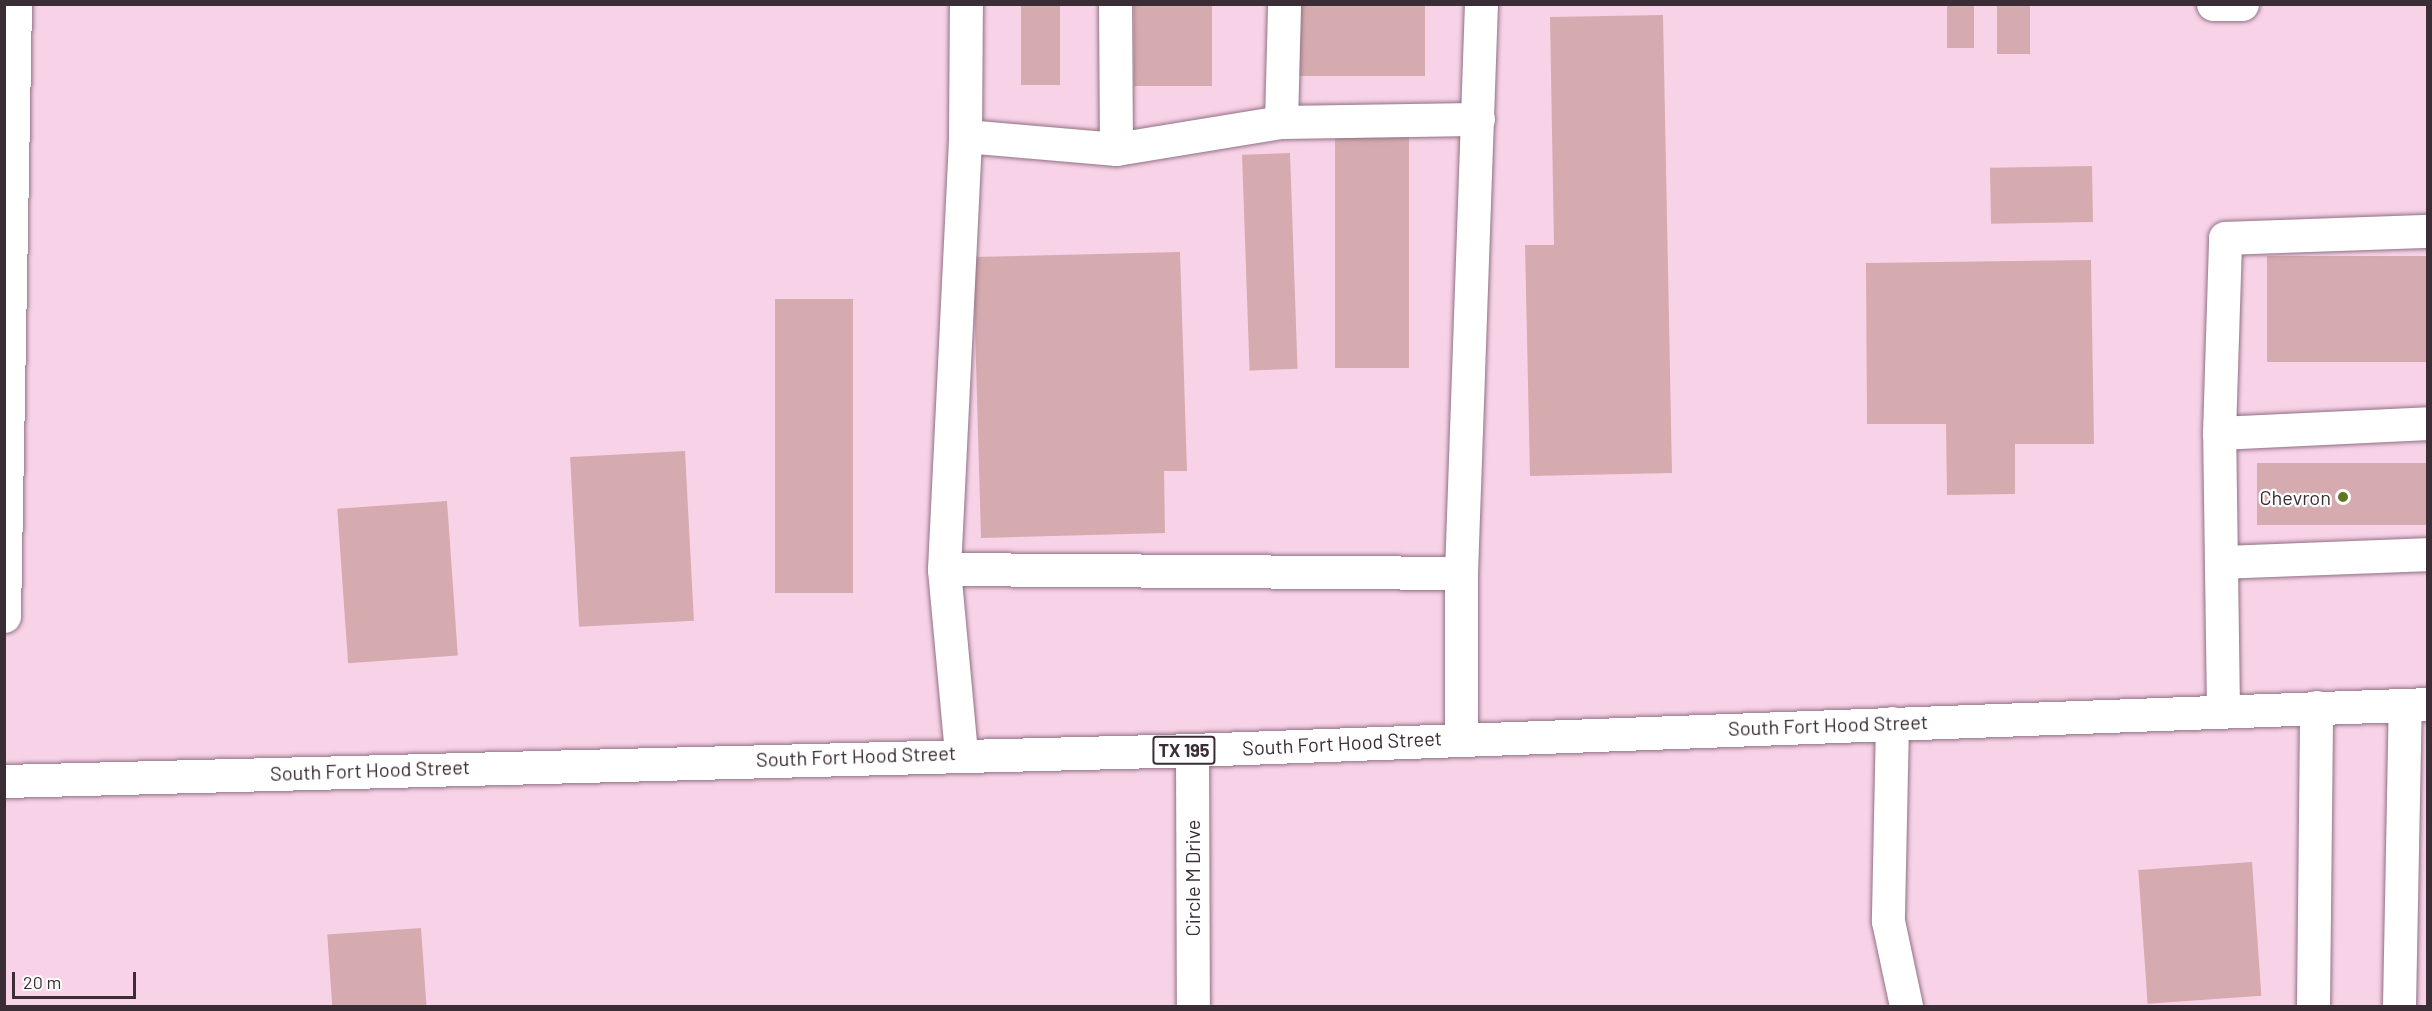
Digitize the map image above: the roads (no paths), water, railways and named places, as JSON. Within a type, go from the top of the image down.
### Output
[{"type":"main road","points":[[4,616],[8,148],[15,4]]},
{"type":"main road","points":[[961,753],[944,569],[965,136],[966,4]]},
{"type":"main road","points":[[1115,4],[1116,149]]},
{"type":"main road","points":[[1281,122],[1284,4]]},
{"type":"main road","points":[[1461,737],[1461,573],[1481,4]]},
{"type":"main road","points":[[2213,4],[2242,4]]},
{"type":"main road","points":[[965,136],[1116,149],[1281,122],[1478,119]]},
{"type":"main road","points":[[2223,710],[2219,433],[2225,238],[2427,231]]},
{"type":"main road","points":[[2219,433],[2427,423]]},
{"type":"main road","points":[[2221,562],[2427,554]]},
{"type":"main road","points":[[944,569],[1461,573]]},
{"type":"main road","points":[[2399,1006],[2416,705]]},
{"type":"main road","name":"South Fort Hood Street","points":[[4,781],[961,753],[1192,750],[1461,737],[2416,705]]},
{"type":"main road","points":[[2313,1006],[2316,707]]},
{"type":"main road","points":[[1892,723],[1888,921],[1906,1006]]},
{"type":"main road","name":"Circle M Drive","points":[[1192,750],[1193,1006]]},
{"type":"place","name":"Chevron","points":[[2343,497]]}]
